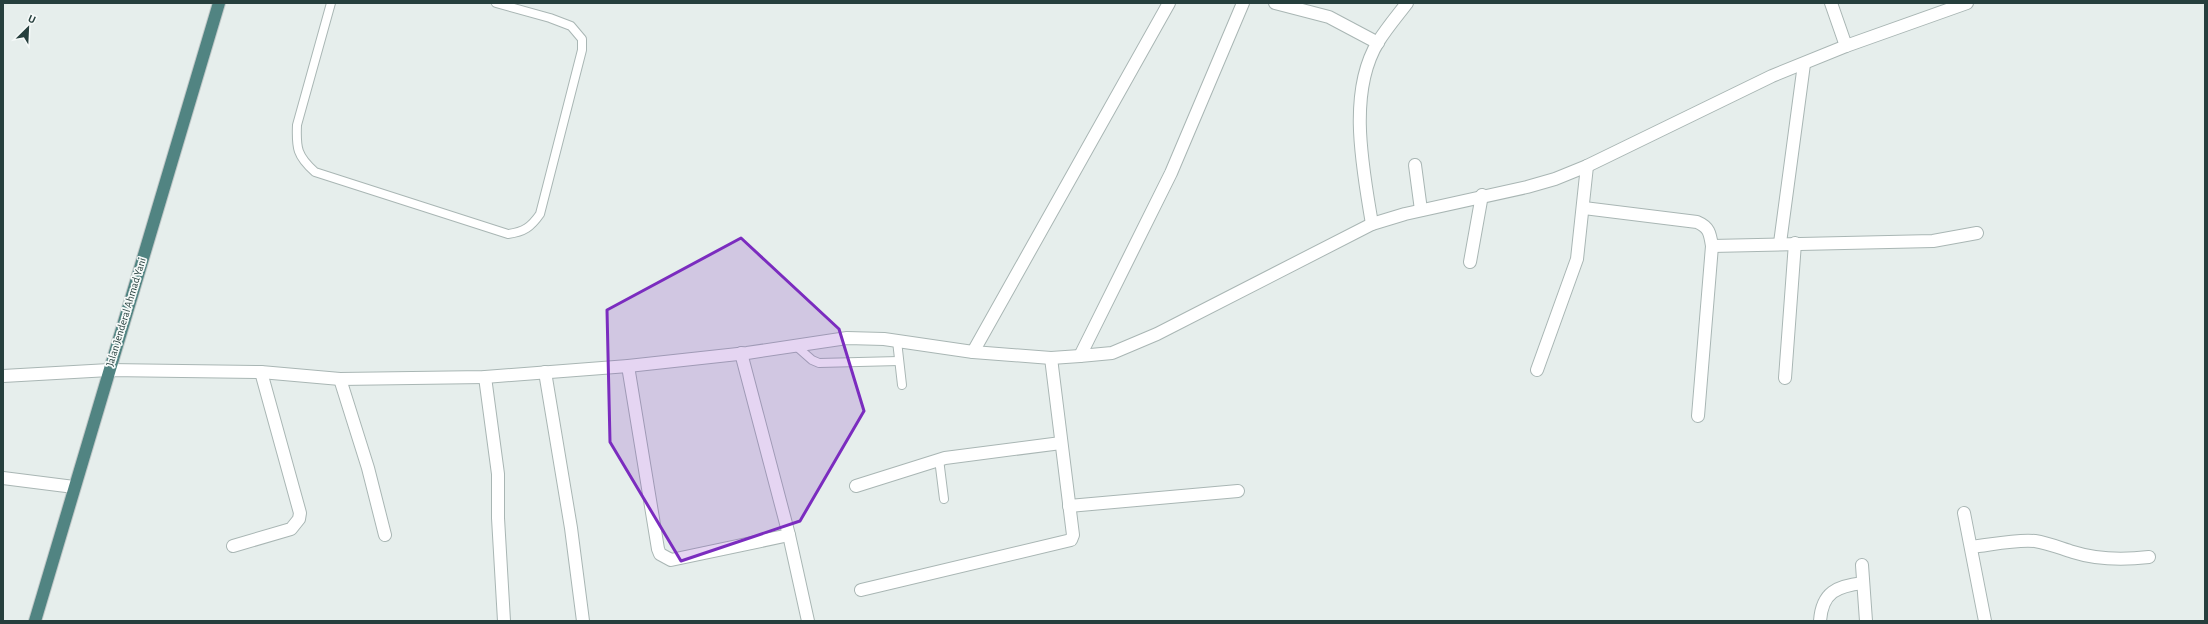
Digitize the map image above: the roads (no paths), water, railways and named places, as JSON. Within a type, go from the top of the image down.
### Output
[{"type":"highway","name":"Jalan Jenderal Ahmad Yani","points":[[35,621],[219,3]]},
{"type":"street","points":[[973,352],[1169,3]]},
{"type":"street","points":[[1080,356],[1171,173],[1244,3]]},
{"type":"street","points":[[1275,3],[1329,18],[1378,43]]},
{"type":"street","points":[[1372,224],[1364,175],[1359,99],[1366,70],[1378,43],[1407,3]]},
{"type":"street","points":[[1831,3],[1846,46]]},
{"type":"street","points":[[3,376],[109,370],[261,372],[340,379],[485,376],[628,366],[741,353],[847,338],[865,338],[973,352],[1051,358],[1112,353],[1157,334],[1372,224],[1421,210],[1527,187],[1586,166],[1772,76],[1846,46],[1967,3]]},
{"type":"street","points":[[1780,243],[1804,64]]},
{"type":"street","points":[[1416,165],[1421,210]]},
{"type":"street","points":[[1537,370],[1577,259],[1584,208],[1586,166]]},
{"type":"street","points":[[1470,262],[1482,196]]},
{"type":"street","points":[[1584,208],[1697,222],[1706,226],[1710,234],[1712,246],[1698,416]]},
{"type":"street","points":[[1712,246],[1780,243],[1933,241],[1977,233]]},
{"type":"street","points":[[1785,378],[1795,243]]},
{"type":"street","points":[[741,353],[789,535],[808,621]]},
{"type":"street","points":[[861,590],[1062,544],[1070,540],[1073,535],[1051,358]]},
{"type":"street","points":[[628,366],[660,554],[671,560],[789,535]]},
{"type":"street","points":[[233,546],[291,529],[299,519],[300,513],[261,372]]},
{"type":"street","points":[[545,372],[571,528],[583,621]]},
{"type":"street","points":[[485,376],[498,474],[498,518],[504,621]]},
{"type":"street","points":[[340,379],[366,462],[385,535]]},
{"type":"street","points":[[856,486],[939,459],[1061,443]]},
{"type":"street","points":[[3,478],[74,487]]},
{"type":"street","points":[[1069,506],[1238,491]]},
{"type":"street","points":[[1964,512],[1986,621]]},
{"type":"street","points":[[1971,547],[2033,541],[2054,545],[2072,552],[2100,558],[2124,560],[2149,557]]},
{"type":"street","points":[[1862,565],[1866,621]]},
{"type":"street","points":[[1820,621],[1821,608],[1831,593],[1842,586],[1863,583]]},
{"type":"lane","points":[[331,3],[297,125],[296,146],[303,161],[315,172],[508,234],[519,232],[531,227],[540,214],[582,50],[582,39],[571,26],[496,3]]},
{"type":"lane","points":[[897,342],[902,385]]},
{"type":"lane","points":[[795,345],[812,360],[819,363],[899,361]]},
{"type":"lane","points":[[939,459],[944,499]]}]
